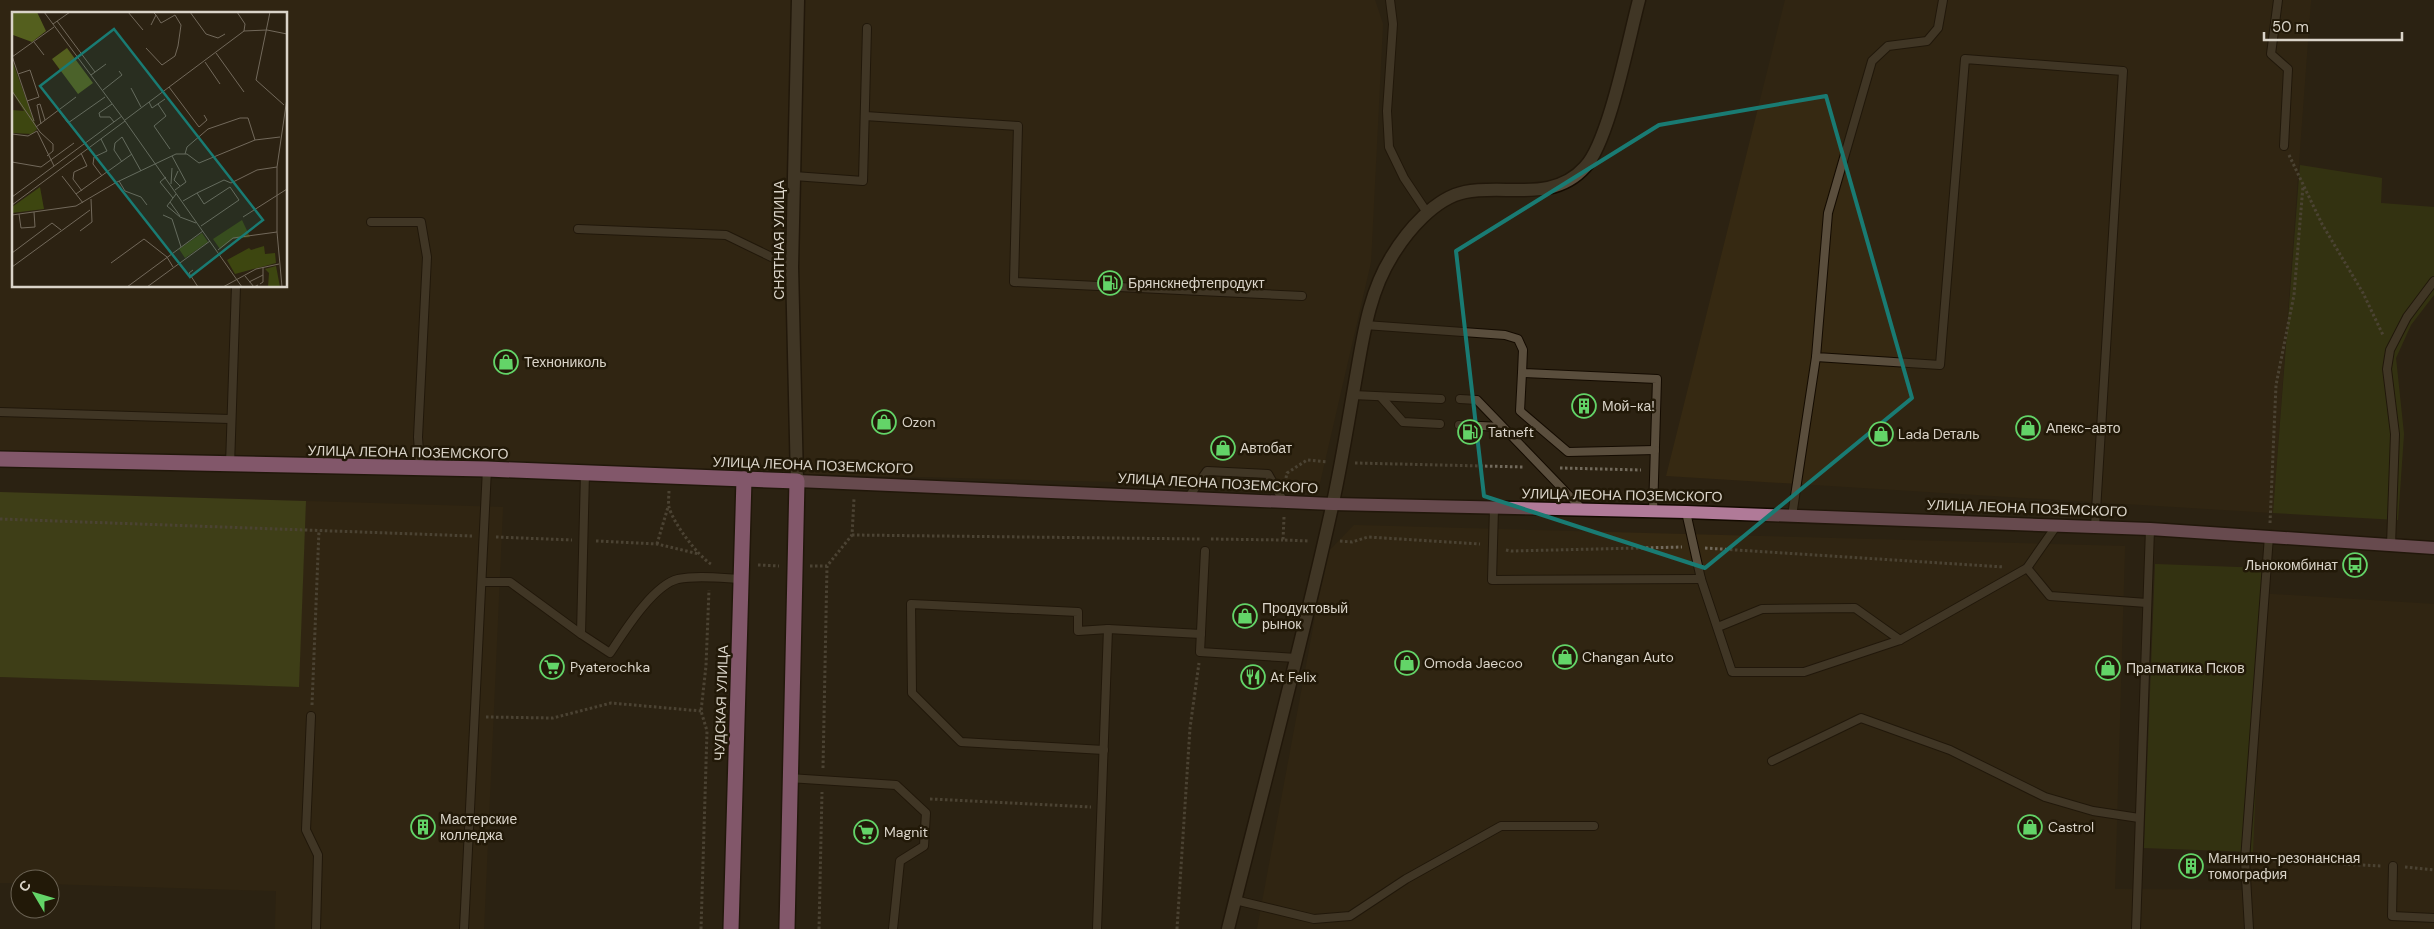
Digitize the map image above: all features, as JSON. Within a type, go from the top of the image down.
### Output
[{"type":"highway","name":"УЛИЦА ЛЕОНА ПОЗЕМСКОГО","points":[[0,459],[486,469],[796,481]]},
{"type":"highway","name":"ЧУДСКАЯ УЛИЦА","points":[[730,929],[744,478]]},
{"type":"highway","points":[[787,929],[796,481]]},
{"type":"main road","name":"УЛИЦА ЛЕОНА ПОЗЕМСКОГО","points":[[796,481],[1333,504],[1686,512],[2150,528],[2434,548]]},
{"type":"street","name":"СНЯТНАЯ УЛИЦА","points":[[796,481],[792,267],[798,0]]},
{"type":"street","points":[[1228,929],[1333,504],[1365,325],[1377,284],[1392,254],[1443,200],[1465,192],[1540,190],[1574,176],[1586,167],[1594,155],[1607,119],[1639,0]]},
{"type":"lane","points":[[1390,0],[1392,24],[1387,111],[1389,147],[1404,178],[1428,214]]},
{"type":"lane","points":[[1792,516],[1816,357],[1828,213],[1872,61],[1888,46],[1927,41],[1938,28],[1943,0]]},
{"type":"lane","points":[[2278,0],[2271,54],[2288,69],[2284,146]]},
{"type":"lane","points":[[794,176],[863,181],[867,28]]},
{"type":"lane","points":[[1816,357],[1940,365],[1965,59],[2123,71],[2095,527]]},
{"type":"lane","points":[[865,116],[1018,126],[1014,282],[1302,296]]},
{"type":"lane","points":[[371,222],[421,222],[427,257],[418,437],[420,468]]},
{"type":"lane","points":[[578,228],[726,235],[792,267]]},
{"type":"lane","points":[[2391,545],[2395,434],[2388,369],[2390,350],[2407,316],[2434,281]]},
{"type":"lane","points":[[230,465],[230,419],[236,288]]},
{"type":"lane","points":[[1365,325],[1505,335],[1518,339],[1523,350],[1520,411],[1568,452],[1655,450]]},
{"type":"lane","points":[[1522,372],[1657,379],[1653,512]]},
{"type":"lane","points":[[1353,395],[1441,399]]},
{"type":"lane","points":[[1381,397],[1403,422],[1440,424]]},
{"type":"lane","points":[[1460,399],[1476,400],[1583,510]]},
{"type":"lane","points":[[0,412],[230,419]]},
{"type":"lane","points":[[1459,425],[1502,427]]},
{"type":"lane","points":[[464,929],[486,469]]},
{"type":"lane","points":[[1188,498],[1207,470],[1268,474],[1284,502]]},
{"type":"lane","points":[[581,634],[585,472]]},
{"type":"lane","points":[[1494,508],[1492,580],[1701,579]]},
{"type":"lane","points":[[1686,512],[1701,579],[1732,672],[1804,672],[1900,640],[2027,568],[2057,525]]},
{"type":"lane","points":[[2136,929],[2150,528]]},
{"type":"lane","points":[[2249,929],[2245,860],[2269,536]]},
{"type":"lane","points":[[1205,551],[1200,652],[1296,658]]},
{"type":"lane","points":[[2027,568],[2050,596],[2148,603]]},
{"type":"lane","points":[[482,582],[510,582],[610,653],[633,619],[656,593],[677,579],[741,579]]},
{"type":"lane","points":[[1104,750],[961,742],[912,693],[911,604],[1078,612],[1078,631],[1108,629],[1201,634]]},
{"type":"lane","points":[[1718,626],[1762,608],[1855,608],[1900,640]]},
{"type":"lane","points":[[1097,929],[1108,629]]},
{"type":"lane","points":[[311,716],[306,830],[318,854],[316,929]]},
{"type":"lane","points":[[1772,761],[1860,718],[1950,750],[2045,797],[2093,811],[2139,818]]},
{"type":"lane","points":[[789,778],[896,785],[926,813],[924,846],[900,861],[894,929]]},
{"type":"lane","points":[[1235,900],[1314,919],[1350,916],[1406,879],[1501,826],[1594,826]]},
{"type":"lane","points":[[2393,866],[2392,916],[2434,918]]},
{"type":"path","points":[[2284,146],[2322,224],[2363,293],[2390,350]]},
{"type":"path","points":[[2269,536],[2276,385],[2294,295],[2303,186]]},
{"type":"path","points":[[1283,540],[1287,474],[1307,460],[1340,463],[1654,471]]},
{"type":"path","points":[[819,929],[827,566],[852,535],[854,483]]},
{"type":"path","points":[[657,544],[668,506]]},
{"type":"path","points":[[0,519],[583,540],[657,544],[699,554]]},
{"type":"path","points":[[311,716],[319,530]]},
{"type":"path","points":[[852,535],[1352,542]]},
{"type":"path","points":[[701,929],[707,731],[701,711],[706,666],[710,564]]},
{"type":"path","points":[[1177,929],[1190,728],[1200,652]]},
{"type":"path","points":[[475,717],[553,718],[611,704],[701,711]]},
{"type":"path","points":[[913,799],[1102,808]]},
{"type":"path","points":[[2245,860],[2393,866],[2434,870]]},
{"type":"highlighted area","points":[[1826,96],[1912,398],[1705,568],[1484,496],[1456,251],[1659,125]]},
{"type":"shaded area","points":[[0,0],[1375,0],[1383,24],[1371,262],[1319,487],[0,454]]},
{"type":"shaded area","points":[[1785,0],[2311,0],[2273,513],[1666,476]]},
{"type":"shaded area","points":[[306,501],[503,507],[484,929],[275,929],[276,891],[60,884],[60,869],[10,869],[10,883],[0,883],[0,677],[298,687]]},
{"type":"shaded area","points":[[1354,525],[2125,546],[2115,889],[2243,890],[2256,593],[2434,604],[2434,929],[1257,929],[1327,553]]},
{"type":"green space","points":[[2300,165],[2382,178],[2381,203],[2434,207],[2434,295],[2411,325],[2396,358],[2404,434],[2398,520],[2273,513]]},
{"type":"green space","points":[[0,492],[306,501],[299,687],[0,677]]},
{"type":"green space","points":[[2155,564],[2265,568],[2253,852],[2144,848]]},
{"type":"place","name":"Брянскнефтепродукт","points":[[1110,283]]},
{"type":"place","name":"Технониколь","points":[[506,362]]},
{"type":"place","name":"Мой-ка!","points":[[1584,406]]},
{"type":"place","name":"Ozon","points":[[884,422]]},
{"type":"place","name":"Апекс-авто","points":[[2028,428]]},
{"type":"place","name":"Tatneft","points":[[1470,432]]},
{"type":"place","name":"Lada Dеталь","points":[[1881,434]]},
{"type":"place","name":"Автобат","points":[[1223,448]]},
{"type":"place","name":"Льнокомбинат","points":[[2355,565]]},
{"type":"place","name":"Продуктовый рынок","points":[[1245,616]]},
{"type":"place","name":"Changan Auto","points":[[1565,657]]},
{"type":"place","name":"Omoda Jaecoo","points":[[1407,663]]},
{"type":"place","name":"Pyaterochka","points":[[552,667]]},
{"type":"place","name":"Прагматика Псков","points":[[2108,668]]},
{"type":"place","name":"At Felix","points":[[1253,677]]},
{"type":"place","name":"Мастерские колледжа","points":[[423,827]]},
{"type":"place","name":"Castrol","points":[[2030,827]]},
{"type":"place","name":"Magnit","points":[[866,832]]},
{"type":"place","name":"Магнитно-резонансная томография","points":[[2191,866]]}]
